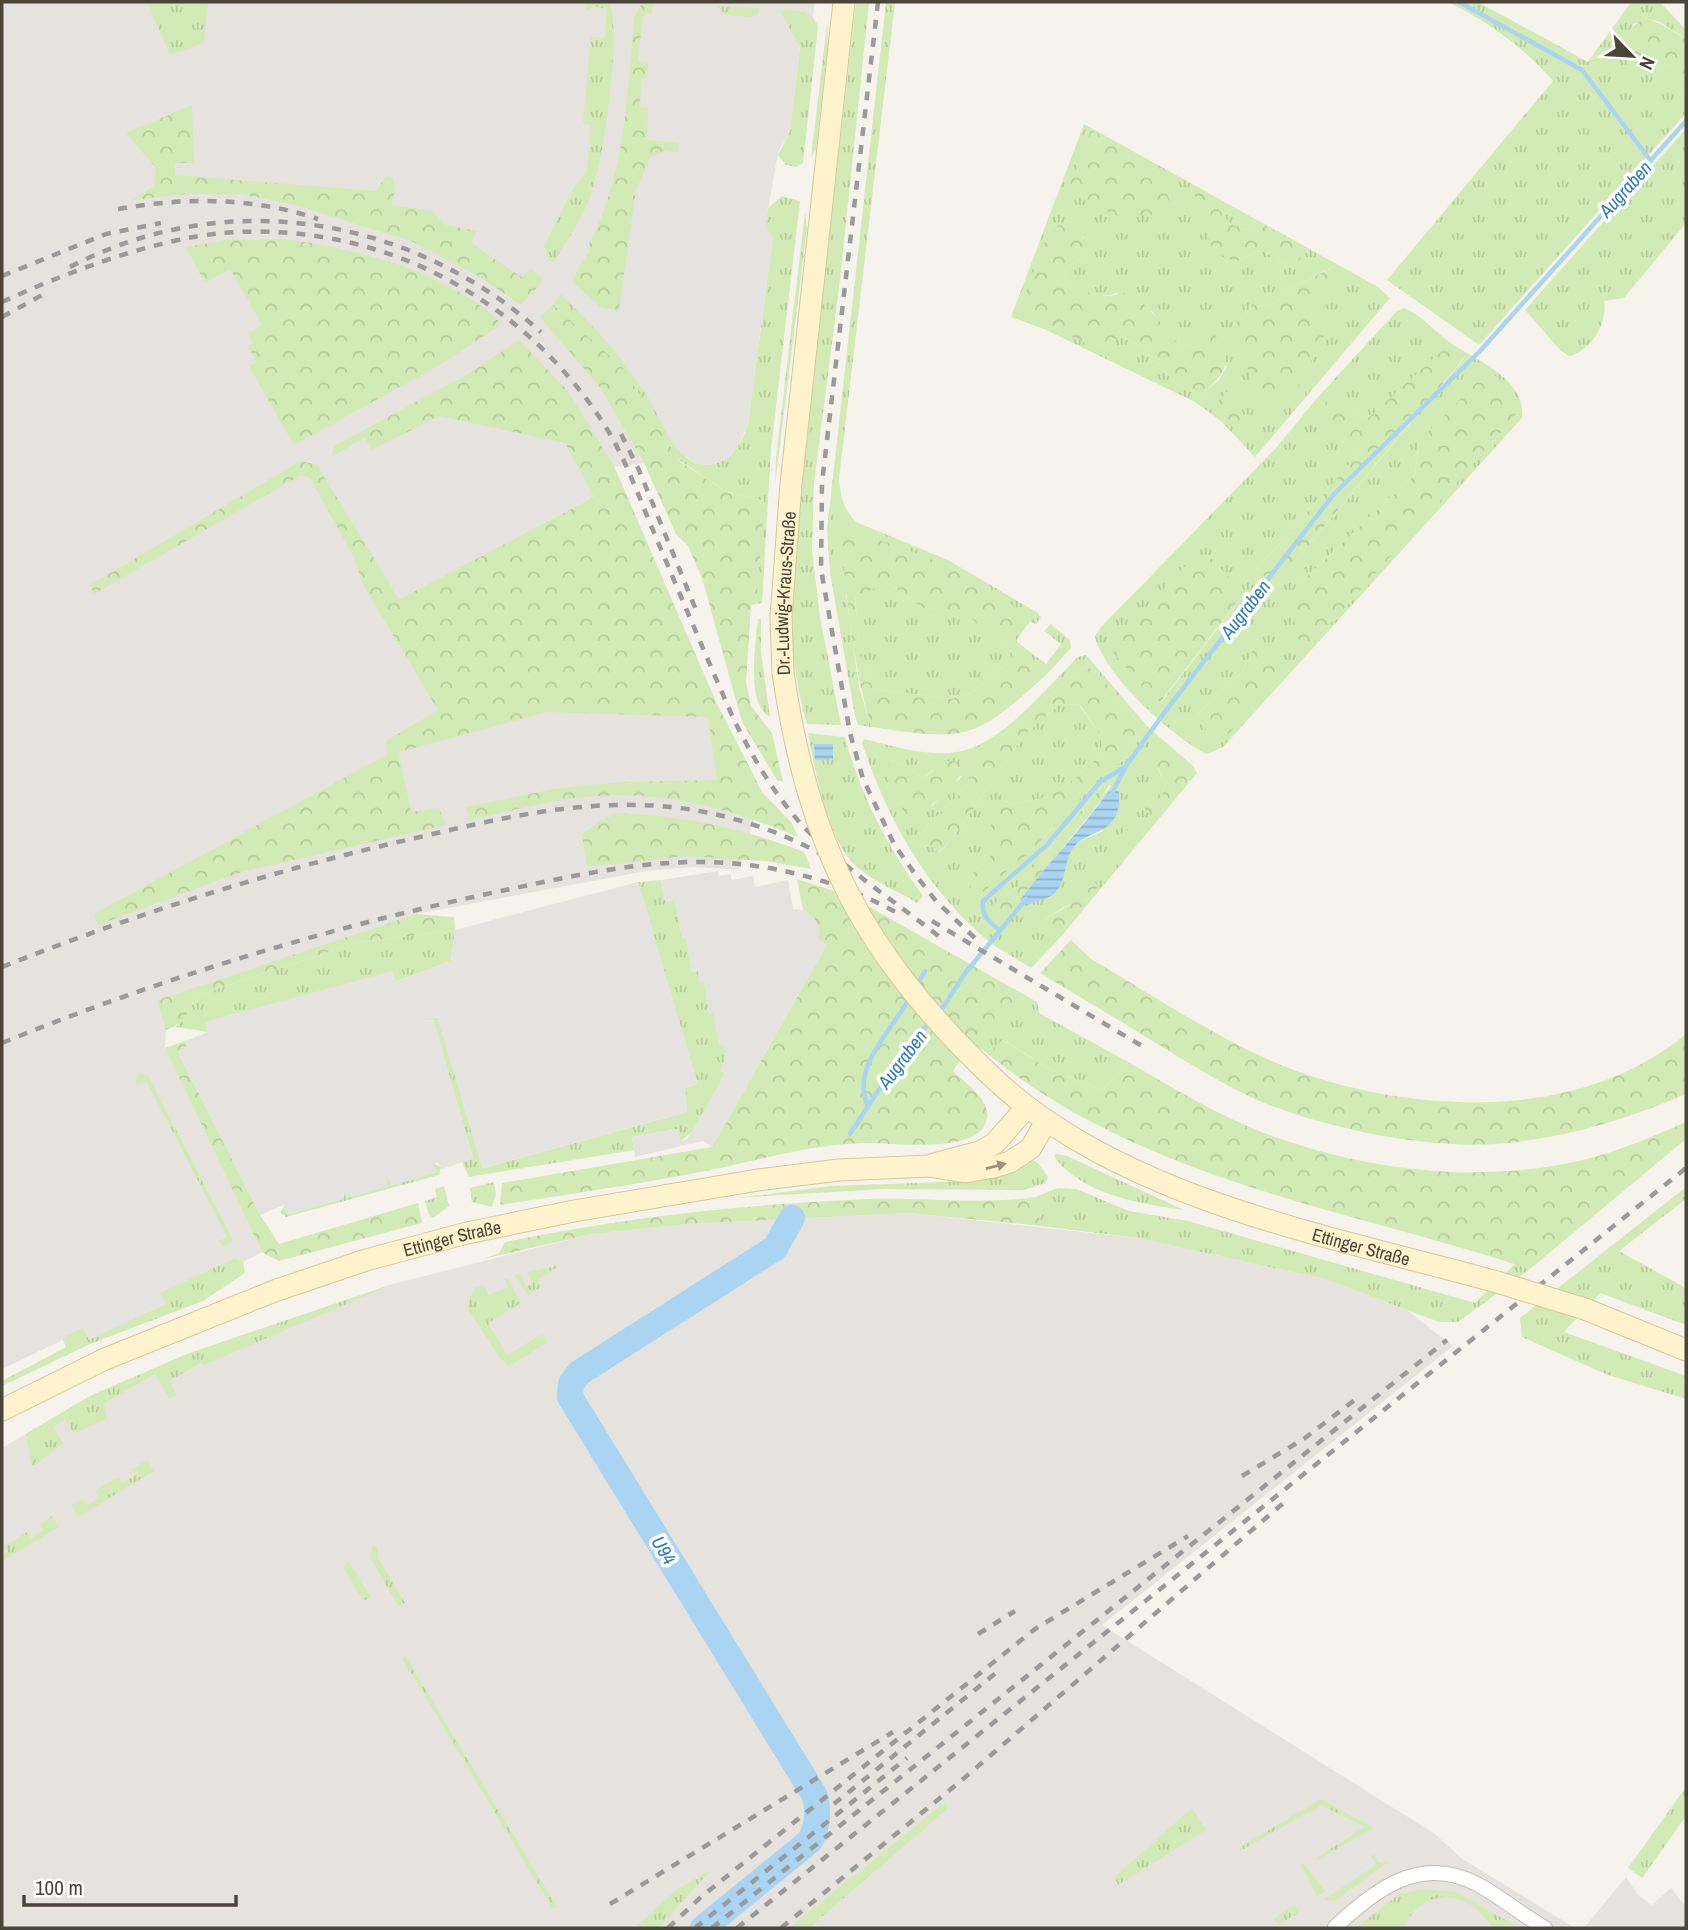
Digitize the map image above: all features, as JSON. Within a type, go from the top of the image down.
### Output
[{"type":"main road","name":"Dr.-Ludwig-Kraus-Straße","points":[[844,2],[791,484],[781,617],[783,673],[803,779],[832,862],[852,904],[897,975],[948,1034],[1027,1107]]},
{"type":"main road","name":"Ettinger Straße","points":[[929,1166],[980,1152],[995,1143],[1027,1107],[1046,1121],[1122,1164],[1217,1203],[1585,1309],[1686,1350]]},
{"type":"main road","name":"Ettinger Straße","points":[[2,1410],[105,1359],[277,1290],[441,1240],[574,1210],[758,1180],[839,1170],[929,1166],[965,1172],[1010,1163],[1031,1148],[1046,1121]]},
{"type":"street","points":[[1335,1927],[1385,1885],[1408,1876],[1437,1873],[1452,1874],[1477,1884],[1545,1928]]},
{"type":"shaded area","points":[[2,2],[815,2],[813,17],[800,46],[790,132],[778,152],[765,227],[685,458],[614,467],[716,702],[762,792],[739,870],[694,867],[646,871],[416,914],[158,1000],[166,1030],[165,1048],[262,1252],[243,1262],[235,1258],[2,1369]]},
{"type":"shaded area","points":[[2,2],[17,2],[22,14],[2,23]]},
{"type":"shaded area","points":[[342,3],[368,5],[368,13],[341,11]]},
{"type":"shaded area","points":[[406,7],[463,12],[462,21],[405,17]]},
{"type":"shaded area","points":[[368,20],[378,21],[376,50],[366,50]]},
{"type":"shaded area","points":[[564,20],[587,21],[586,36],[563,34]]},
{"type":"shaded area","points":[[391,23],[402,24],[399,58],[388,57]]},
{"type":"shaded area","points":[[505,35],[515,36],[509,117],[499,116]]},
{"type":"shaded area","points":[[389,69],[401,70],[398,101],[386,100]]},
{"type":"shaded area","points":[[384,125],[396,126],[394,146],[382,145]]},
{"type":"shaded area","points":[[361,130],[372,131],[370,152],[359,151]]},
{"type":"shaded area","points":[[663,151],[744,159],[768,208],[765,227],[773,237],[748,424],[737,448],[725,460],[711,465],[695,464],[674,446],[648,397],[627,367],[605,338],[561,294],[530,268],[522,277],[471,243],[477,231],[480,187],[572,190],[544,246],[547,258],[601,308],[619,310],[636,190],[650,158]]},
{"type":"shaded area","points":[[439,416],[565,443],[594,497],[399,599],[317,465],[365,438],[372,450]]},
{"type":"shaded area","points":[[718,871],[719,876],[730,874],[732,880],[753,876],[755,887],[788,880],[793,909],[803,910],[813,916],[820,929],[818,939],[827,944],[712,1147],[703,1141],[635,1157],[632,1137],[679,1129],[680,1142],[688,1138],[725,1074],[721,1070],[726,1056],[724,1046],[719,1047],[714,1013],[709,1014],[704,981],[699,982],[698,971],[692,972],[686,939],[682,939],[675,900],[665,901],[661,880]]},
{"type":"shaded area","points":[[638,882],[698,1084],[685,1088],[687,1112],[482,1168],[437,1017],[422,1022],[434,1020],[473,1159],[442,1169],[438,1163],[434,1163],[436,1173],[392,1185],[386,1176],[388,1187],[347,1198],[343,1189],[344,1199],[287,1215],[284,1205],[260,1215],[178,1052],[187,1047],[185,1041],[208,1032],[205,1022],[392,971],[396,982],[451,961],[455,930]]},
{"type":"shaded area","points":[[146,1081],[227,1237],[218,1241],[137,1086]]},
{"type":"shaded area","points":[[125,1092],[205,1247],[192,1254],[112,1099]]},
{"type":"shaded area","points":[[908,1213],[1138,1238],[1325,1279],[1407,1310],[1453,1346],[1102,1625],[1435,1834],[1461,1858],[1575,1928],[2,1928],[2,1448],[90,1396],[187,1354],[393,1284],[592,1234],[687,1224]]},
{"type":"shaded area","points":[[681,1229],[682,1236],[606,1244],[605,1237]]},
{"type":"shaded area","points":[[761,1251],[784,1288],[776,1292],[754,1255]]},
{"type":"shaded area","points":[[503,1277],[508,1287],[488,1295],[484,1285]]},
{"type":"shaded area","points":[[160,1293],[165,1304],[89,1340],[83,1328]]},
{"type":"shaded area","points":[[145,1438],[152,1450],[7,1539],[2,1539],[2,1526]]},
{"type":"shaded area","points":[[1374,1828],[1382,1842],[1368,1851],[1376,1865],[1329,1895],[1318,1883],[1328,1874],[1319,1860]]},
{"type":"shaded area","points":[[1267,1866],[1280,1887],[1271,1892],[1284,1912],[1260,1928],[1162,1928]]},
{"type":"shaded area","points":[[1626,1877],[1638,1895],[1652,1905],[1671,1888],[1686,1907],[1686,1928],[1584,1928]]},
{"type":"green space","points":[[147,2],[208,2],[204,43],[170,55]]},
{"type":"green space","points":[[586,2],[609,2],[614,38],[610,93],[590,198],[576,227],[553,263],[547,258],[544,246],[572,190],[587,171],[591,125],[583,124],[591,37],[605,38],[607,9],[593,6],[587,11]]},
{"type":"green space","points":[[643,2],[653,2],[652,13],[643,14],[638,61],[648,62],[648,78],[641,78],[640,107],[648,108],[647,140],[679,143],[678,153],[663,151],[620,310],[612,310],[593,302],[572,281],[590,250],[587,248],[610,193],[626,106],[634,17]]},
{"type":"green space","points":[[856,2],[869,2],[840,280],[814,483],[812,550],[820,617],[841,725],[807,724],[797,683],[792,640],[793,553]]},
{"type":"green space","points":[[886,2],[895,2],[839,479],[842,497],[845,507],[856,522],[948,560],[1038,613],[1041,618],[1035,624],[1030,621],[1016,641],[1046,664],[1061,644],[1044,631],[1051,624],[1070,640],[1071,648],[1046,675],[1013,641],[1026,615],[967,578],[903,551],[846,594],[859,687],[871,727],[858,725],[855,716],[830,572],[827,530]]},
{"type":"green space","points":[[1448,2],[1478,2],[1588,62],[1631,2],[1660,2],[1686,30],[1686,39],[1660,22],[1644,18],[1632,25],[1647,68],[1655,63],[1671,66],[1686,98],[1686,113],[1479,345],[1387,280],[1553,81],[1505,36]]},
{"type":"green space","points":[[717,6],[759,8],[758,14],[752,17],[726,15]]},
{"type":"green space","points":[[780,10],[807,14],[818,26],[803,163],[797,167],[786,165],[778,155],[790,132],[800,47]]},
{"type":"green space","points":[[1644,18],[1661,24],[1686,39],[1686,98],[1671,66],[1629,65],[1625,50],[1626,38],[1633,27]]},
{"type":"green space","points":[[827,24],[828,44],[816,149],[811,158]]},
{"type":"green space","points":[[192,105],[194,163],[175,163],[175,175],[376,191],[386,176],[393,177],[395,191],[391,205],[432,211],[446,225],[477,231],[472,243],[522,277],[530,268],[544,280],[521,305],[478,276],[411,241],[295,205],[240,194],[187,194],[133,200],[154,185],[156,168],[126,133]]},
{"type":"green space","points":[[1084,124],[1378,287],[1390,298],[1255,457],[1221,421],[1195,402],[1044,329],[1011,317]],"holes":[[[1193,188],[1221,203],[1225,218],[1235,226],[1246,230],[1257,221],[1308,250],[1292,268],[1261,250],[1236,262]],[[1044,244],[1089,252],[1066,269],[1065,280],[1097,295],[1117,293],[1153,312],[1161,326],[1182,346],[1190,345],[1197,332],[1227,367],[1219,380],[1201,394],[1175,383],[1142,346],[1122,337],[1094,347]],[[1334,266],[1342,271],[1314,309],[1245,348],[1235,324],[1254,305],[1271,306],[1292,288]]]},
{"type":"green space","points":[[1686,129],[1686,223],[1624,298],[1604,301],[1605,309],[1597,334],[1585,348],[1569,356],[1560,350],[1525,310]]},
{"type":"green space","points":[[1091,130],[1162,169],[1172,214],[1118,216],[1067,192]]},
{"type":"green space","points":[[1192,187],[1222,203],[1226,218],[1236,226],[1246,230],[1257,221],[1309,249],[1292,268],[1261,250],[1236,262],[1213,251]]},
{"type":"green space","points":[[782,196],[800,201],[771,449],[762,603],[751,605],[764,501],[727,492],[679,460],[624,369],[553,305],[561,294],[611,347],[643,389],[667,433],[683,455],[706,465],[720,462],[734,451],[748,424],[773,237],[765,227],[768,208]]},
{"type":"green space","points":[[805,212],[807,228],[775,485],[776,458]]},
{"type":"green space","points":[[1061,222],[1092,239],[1089,252],[1066,269],[1065,280],[1092,294],[1108,296],[1130,292],[1182,346],[1190,345],[1197,332],[1208,328],[1217,337],[1223,346],[1226,363],[1218,378],[1201,394],[1175,383],[1142,346],[1122,337],[1094,347],[1019,312],[1044,244]]},
{"type":"green space","points":[[285,239],[343,249],[401,265],[455,289],[502,324],[438,366],[294,445],[249,366],[257,362],[248,346],[253,343],[248,334],[262,325],[230,269],[205,283],[186,247],[227,240]]},
{"type":"green space","points":[[1335,266],[1343,271],[1314,309],[1324,336],[1295,393],[1257,402],[1235,324],[1254,305],[1271,306],[1292,288]]},
{"type":"green space","points":[[553,305],[624,369],[679,461],[727,492],[764,501],[757,598],[751,605],[746,682],[751,706],[772,733],[783,782],[777,780],[742,722],[702,578],[688,546],[676,534],[644,463],[602,390],[540,317]]},
{"type":"green space","points":[[1404,308],[1411,311],[1452,344],[1499,373],[1517,393],[1522,418],[1223,747],[1207,754],[1176,734],[1141,703],[1111,668],[1095,636],[1276,448],[1317,398],[1397,311]],"holes":[[[1444,350],[1464,359],[1293,564],[1256,570],[1364,448],[1331,395],[1366,420]],[[1513,419],[1306,650],[1301,648],[1297,586],[1415,474],[1419,441]],[[1244,594],[1162,701],[1155,701]],[[1254,647],[1222,741],[1197,715],[1242,672]]]},
{"type":"green space","points":[[519,340],[567,390],[614,466],[716,702],[762,792],[792,823],[798,837],[724,810],[649,796],[580,798],[469,820],[466,807],[554,789],[623,782],[717,780],[708,717],[547,712],[399,752],[411,812],[439,808],[446,825],[241,872],[98,925],[94,914],[388,754],[386,741],[438,710],[362,583],[356,561],[310,478],[301,475],[94,594],[90,585],[301,461],[317,465],[400,599],[594,497],[372,450],[365,438],[332,457],[334,446],[470,373]]},
{"type":"green space","points":[[1444,349],[1464,358],[1293,564],[1265,576],[1256,570],[1364,448],[1318,412],[1332,395],[1366,420]]},
{"type":"green space","points":[[1492,373],[1513,393],[1519,408],[1513,419],[1306,651],[1301,648],[1290,605],[1297,586],[1415,474],[1419,441],[1478,381]]},
{"type":"green space","points":[[1231,387],[1238,387],[1242,424],[1237,427],[1214,406]]},
{"type":"green space","points":[[840,525],[944,564],[1027,615],[1014,641],[1046,675],[1001,713],[967,731],[929,734],[871,727],[854,652]],"holes":[[[888,583],[922,608],[961,610],[1011,651],[1007,663],[971,693],[951,699],[874,689],[860,650],[855,596]]]},
{"type":"green space","points":[[1196,555],[1212,559],[1244,593],[1161,701],[1155,701],[1114,654],[1116,638]]},
{"type":"green space","points":[[888,583],[922,608],[961,609],[1011,651],[1007,663],[971,693],[951,699],[874,689],[860,651],[855,595]]},
{"type":"green space","points":[[758,619],[761,619],[761,652],[770,717],[762,710],[757,700],[755,687],[754,657]]},
{"type":"green space","points":[[1270,644],[1281,656],[1285,672],[1222,741],[1207,731],[1197,715],[1242,672],[1254,647]]},
{"type":"green space","points":[[1086,655],[1148,727],[1193,766],[1197,773],[1191,781],[1157,767],[1166,785],[1163,793],[1145,803],[1190,782],[1058,940],[1031,968],[984,937],[939,891],[894,821],[862,743],[864,739],[928,753],[966,750],[981,744],[1012,723],[1078,657]],"holes":[[[1083,667],[1094,669],[1143,728],[1125,759],[1100,777],[1031,851],[978,895],[966,880],[992,854],[1004,806],[1049,797],[1078,776],[1101,754],[1101,736],[1079,705],[1060,704],[1025,734],[952,839],[939,853],[921,836],[929,823],[958,796],[993,744]],[[890,760],[905,765],[922,778],[933,770],[962,776],[932,806]],[[1105,783],[1111,786],[1030,885],[989,908],[1016,888]],[[1108,792],[1103,831],[1073,848],[1054,892],[1047,897],[1020,900]],[[1098,887],[1060,933],[1041,921]]]},
{"type":"green space","points":[[1083,667],[1094,669],[1143,728],[1125,759],[1100,777],[1031,851],[978,896],[966,880],[992,854],[990,827],[1004,806],[1049,797],[1078,776],[1101,754],[1101,736],[1080,705],[1060,704],[1025,734],[952,839],[938,853],[921,836],[929,823],[958,796],[993,744]]},
{"type":"green space","points":[[808,733],[845,737],[876,820],[923,896],[917,903],[870,876],[846,854],[837,839],[824,804]]},
{"type":"green space","points":[[1164,744],[1192,767],[1195,773],[1157,818],[1145,812],[1145,803],[1163,793],[1166,785],[1156,759]]},
{"type":"green space","points":[[890,760],[905,765],[922,778],[949,761],[965,764],[957,780],[942,796],[924,810],[907,817],[892,790]]},
{"type":"green space","points":[[1112,781],[1092,812],[1001,921],[989,917],[988,908],[1016,888],[1105,783]]},
{"type":"green space","points":[[618,813],[690,820],[758,836],[804,852],[811,869],[766,861],[686,856],[587,867],[582,834]]},
{"type":"green space","points":[[1125,830],[1143,834],[1120,862],[1116,861],[1118,837]]},
{"type":"green space","points":[[797,879],[852,897],[1037,1002],[1010,1014],[989,1029],[953,1071],[984,1102],[987,1118],[984,1126],[975,1135],[946,1143],[862,1143],[818,1147],[711,1170],[500,1205],[502,1183],[712,1147],[827,944],[817,939],[809,913],[803,910]]},
{"type":"green space","points":[[661,880],[665,901],[675,900],[692,972],[698,971],[704,981],[709,1013],[714,1013],[719,1046],[724,1046],[726,1056],[721,1070],[725,1074],[694,1130],[680,1142],[678,1129],[632,1137],[634,1150],[469,1177],[462,1162],[473,1158],[433,1020],[422,1021],[438,1017],[483,1168],[687,1112],[685,1088],[697,1084],[638,882]]},
{"type":"green space","points":[[1087,882],[1096,883],[1098,887],[1060,933],[1043,933],[1041,921],[1068,906]]},
{"type":"green space","points":[[416,914],[454,917],[455,930],[356,943],[195,996],[185,1017],[166,1030],[157,1000]]},
{"type":"green space","points":[[455,930],[451,961],[395,982],[392,972],[206,1022],[208,1032],[176,1027],[193,1004],[195,996],[356,943]]},
{"type":"green space","points":[[1071,940],[1091,959],[1255,1054],[1311,1076],[1358,1089],[1406,1098],[1456,1102],[1506,1101],[1555,1094],[1602,1081],[1646,1062],[1686,1034],[1686,1094],[1599,1125],[1508,1143],[1449,1144],[1352,1130],[1291,1113],[1234,1089],[1040,973]]},
{"type":"green space","points":[[1037,1002],[1039,1013],[1128,1062],[1103,1090],[1057,1073],[1003,1040],[988,1054],[972,1042],[1007,1013]]},
{"type":"green space","points":[[1002,1040],[1057,1073],[1103,1090],[1128,1062],[1246,1126],[1303,1146],[1383,1165],[1465,1172],[1547,1167],[1612,1151],[1686,1122],[1686,1139],[1530,1269],[1248,1186],[1179,1162],[1112,1133],[1048,1097],[988,1054]]},
{"type":"green space","points":[[185,1041],[187,1047],[178,1052],[260,1215],[279,1244],[418,1203],[422,1223],[279,1261],[262,1252],[165,1048]]},
{"type":"green space","points":[[141,1074],[148,1076],[231,1236],[232,1241],[224,1246],[218,1241],[227,1237],[147,1082],[137,1086],[135,1078]]},
{"type":"green space","points":[[1054,1155],[1067,1156],[1184,1210],[1132,1201],[1097,1189],[1068,1171],[1056,1159]]},
{"type":"green space","points":[[1031,1159],[1038,1163],[1048,1177],[1045,1183],[1024,1190],[883,1189],[735,1198],[831,1186],[971,1181]]},
{"type":"green space","points":[[433,1163],[441,1167],[439,1175],[286,1217],[280,1212],[285,1205],[287,1214],[344,1198],[343,1188],[347,1198],[389,1176],[392,1185],[436,1172]]},
{"type":"green space","points":[[494,1182],[496,1195],[492,1207],[472,1202],[470,1188]]},
{"type":"green space","points":[[444,1186],[449,1206],[433,1218],[429,1215],[425,1201],[437,1197],[435,1189]]},
{"type":"green space","points":[[1686,1187],[1686,1199],[1619,1251],[1686,1288],[1686,1325],[1600,1293],[1564,1332],[1686,1376],[1686,1399],[1608,1375],[1522,1337],[1520,1318]]},
{"type":"green space","points":[[1058,1188],[1076,1189],[1129,1211],[1188,1221],[1475,1303],[1515,1264],[1530,1269],[1458,1322],[1439,1322],[1325,1279],[1138,1238],[1032,1225],[1038,1223],[1042,1210],[1035,1197]]},
{"type":"green space","points":[[1035,1197],[1042,1210],[1038,1223],[1032,1225],[908,1213],[687,1224],[592,1234],[483,1259],[499,1253],[505,1242],[596,1225],[687,1213],[870,1199],[974,1201]]},
{"type":"green space","points":[[235,1258],[243,1262],[245,1273],[203,1301],[90,1344],[2,1386],[2,1381],[66,1347],[62,1338],[83,1328],[90,1339],[165,1304],[160,1293]]},
{"type":"green space","points":[[561,1265],[538,1279],[540,1288],[528,1295],[515,1275],[520,1273],[526,1287],[532,1284],[527,1272]]},
{"type":"green space","points":[[504,1279],[508,1279],[521,1303],[488,1323],[507,1355],[542,1334],[547,1343],[509,1366],[499,1357],[468,1309],[468,1301],[475,1288],[484,1285],[488,1295],[507,1287]]},
{"type":"green space","points":[[393,1284],[204,1365],[202,1362],[169,1381],[177,1395],[170,1399],[155,1374],[104,1403],[107,1419],[74,1433],[65,1420],[53,1427],[63,1443],[32,1467],[26,1434],[90,1396],[187,1354]]},
{"type":"green space","points":[[147,1460],[154,1471],[78,1517],[71,1505],[82,1499],[87,1505],[99,1498],[95,1491],[118,1477],[122,1483],[136,1475],[132,1469]]},
{"type":"green space","points":[[52,1516],[59,1527],[2,1561],[2,1555],[8,1552],[4,1546],[27,1532],[31,1538],[43,1530],[40,1524]]},
{"type":"green space","points":[[373,1545],[377,1547],[378,1558],[405,1603],[398,1606],[370,1557]]},
{"type":"green space","points":[[349,1562],[371,1597],[363,1601],[343,1567]]},
{"type":"green space","points":[[405,1656],[557,1907],[553,1909],[402,1658]]},
{"type":"green space","points":[[1686,1787],[1686,1816],[1642,1878],[1628,1868]]},
{"type":"green space","points":[[1321,1799],[1374,1828],[1319,1860],[1316,1858],[1365,1827],[1321,1805],[1240,1851],[1239,1848]]},
{"type":"green space","points":[[944,1803],[948,1808],[809,1928],[789,1928]]},
{"type":"green space","points":[[1192,1808],[1206,1830],[1118,1885],[1114,1877]]},
{"type":"green space","points":[[1374,1854],[1380,1863],[1388,1862],[1334,1901],[1323,1900],[1376,1865],[1371,1856]]},
{"type":"green space","points":[[1303,1863],[1325,1891],[1317,1896],[1300,1864]]},
{"type":"green space","points":[[711,1870],[658,1928],[635,1928],[677,1889]]},
{"type":"green space","points":[[1421,1889],[1456,1892],[1520,1928],[1494,1928],[1478,1910],[1455,1898],[1444,1897],[1434,1899],[1416,1909],[1404,1928],[1356,1928],[1398,1895]]},
{"type":"green space","points":[[1294,1906],[1299,1909],[1298,1913],[1280,1924],[1275,1922],[1273,1918]]},
{"type":"water","points":[[814,744],[833,744],[833,759],[815,760]]},
{"type":"water","points":[[1108,792],[1119,792],[1119,806],[1111,823],[1074,847],[1056,892],[1026,906],[1020,900]]},
{"type":"waterway","points":[[1459,2],[1582,70],[1651,161]]},
{"type":"waterway","name":"Augraben","points":[[1111,795],[1126,766],[1164,713],[1334,494],[1481,350],[1686,121]]},
{"type":"waterway","points":[[999,930],[985,914],[983,901],[1047,845],[1100,782],[1125,767]]},
{"type":"waterway","name":"Augraben","points":[[940,1012],[966,972],[1026,899]]},
{"type":"waterway","points":[[917,985],[925,971]]},
{"type":"waterway","points":[[868,1106],[864,1078],[869,1064],[875,1050],[909,999]]},
{"type":"waterway","name":"Augraben","points":[[850,1134],[906,1048],[931,1021]]},
{"type":"waterway","name":"Augraben","points":[[785,1233],[792,1218]]},
{"type":"waterway","name":"U94","points":[[703,1928],[810,1841],[817,1819],[815,1796],[570,1397],[571,1384],[579,1373],[775,1248],[792,1218]]},
{"type":"railway","points":[[878,2],[822,483],[821,569],[850,733],[863,779],[894,844],[915,874],[936,901],[979,942]]},
{"type":"railway","points":[[118,209],[169,202],[219,201],[269,206],[318,219]]},
{"type":"railway","points":[[70,267],[130,241],[191,226],[253,221],[315,225],[376,239],[434,261],[490,293],[541,332]]},
{"type":"railway","points":[[2,276],[106,234],[161,223]]},
{"type":"railway","points":[[2,302],[81,269],[168,242],[223,233],[281,232],[337,240],[391,255],[443,277],[491,306],[534,341],[573,382],[607,429],[627,468],[734,720],[782,801],[833,855],[941,938]]},
{"type":"railway","points":[[2,317],[44,294]]},
{"type":"railway","points":[[621,434],[639,470],[696,610]]},
{"type":"railway","points":[[2,967],[105,928],[313,863],[501,819],[556,810],[611,805],[688,809],[762,828],[830,859]]},
{"type":"railway","points":[[2,1043],[123,997],[307,938],[433,906],[625,867],[704,862],[781,870],[855,893],[901,915]]},
{"type":"railway","points":[[932,921],[1142,1046]]},
{"type":"railway","points":[[737,1928],[1686,1168]]},
{"type":"railway","points":[[712,1928],[1447,1340]]},
{"type":"railway","points":[[1242,1476],[1305,1438],[1356,1399]]},
{"type":"railway","points":[[781,1928],[962,1780],[1288,1499]]},
{"type":"railway","points":[[668,1928],[701,1897],[1035,1629],[1188,1536]]},
{"type":"railway","points":[[978,1634],[1015,1611]]},
{"type":"railway","points":[[834,1804],[997,1672]]},
{"type":"railway","points":[[610,1904],[893,1732]]},
{"type":"railway","points":[[695,1928],[907,1758]]}]
